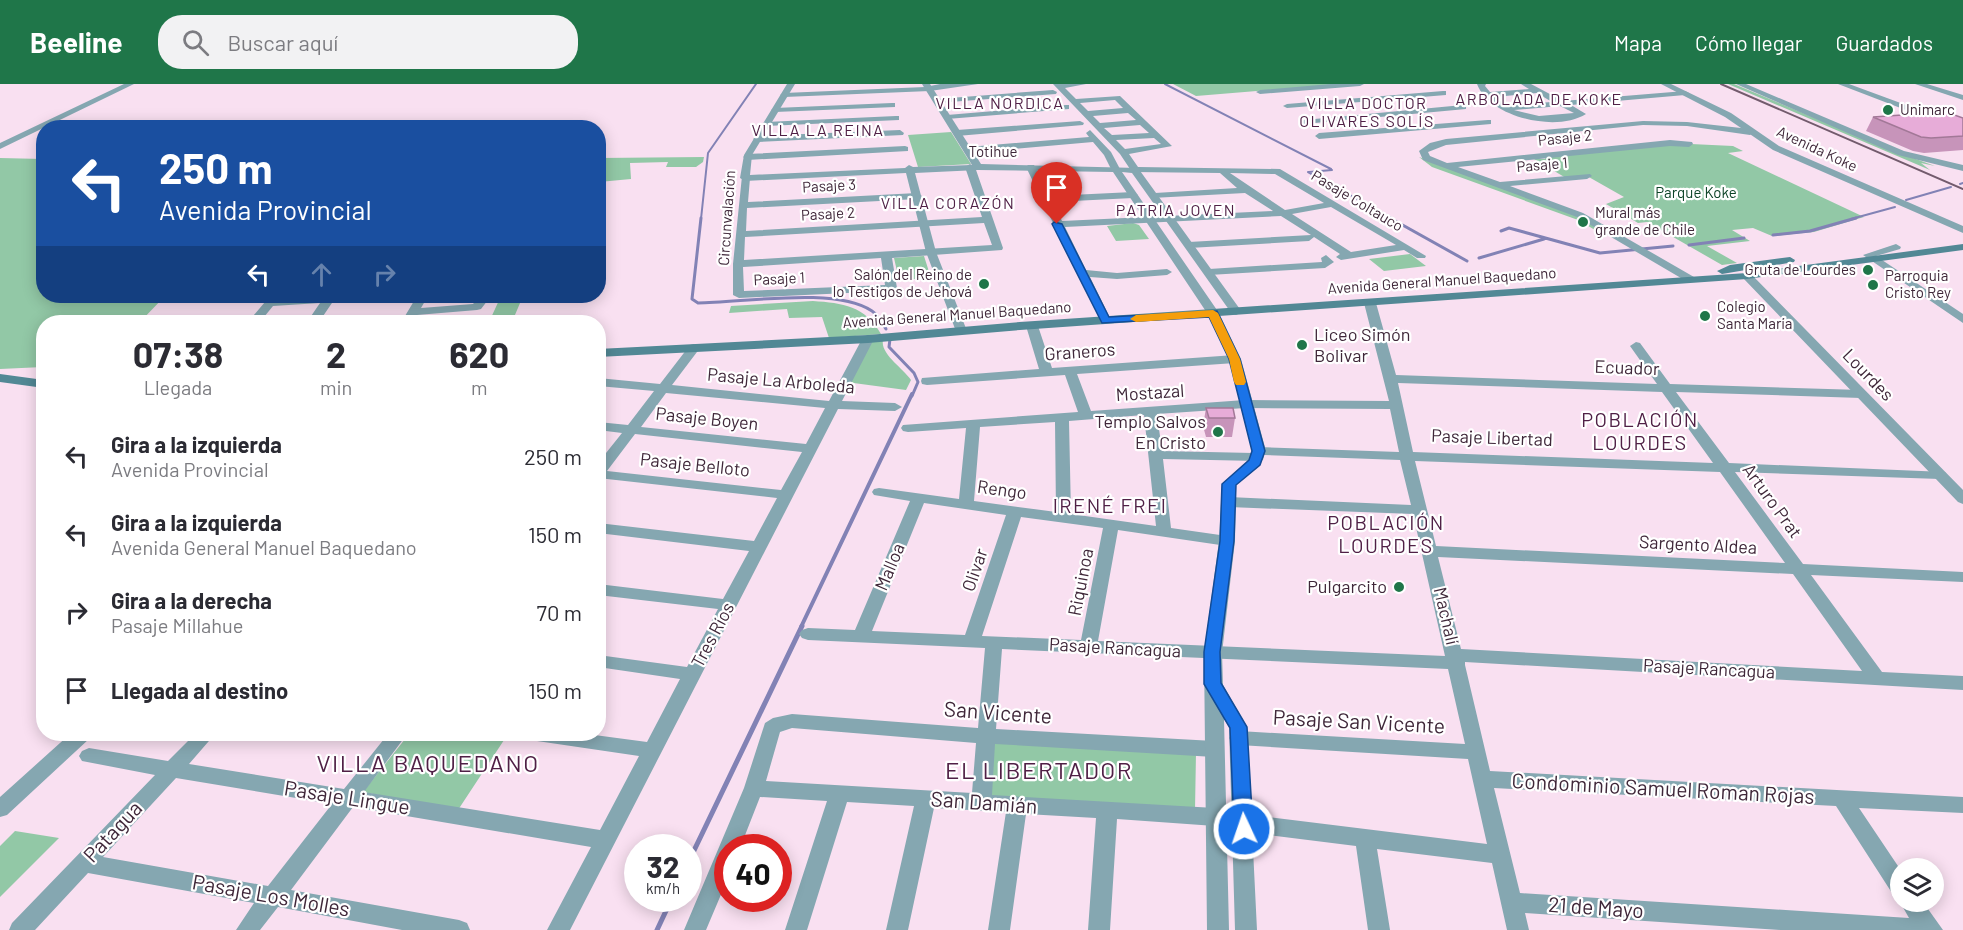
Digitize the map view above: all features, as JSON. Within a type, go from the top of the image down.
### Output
[{"type":"main road","name":"Avenida General Manuel Baquedano","points":[[1713,277],[1730,268],[1742,266],[1896,247],[1963,247]]},
{"type":"main road","name":"Avenida General Manuel Baquedano","points":[[606,353],[868,339],[1747,276],[1963,247]]},
{"type":"main road","points":[[0,378],[36,385]]},
{"type":"main road","points":[[0,388],[36,386]]},
{"type":"street","points":[[54,120],[130,84]]},
{"type":"street","points":[[69,120],[143,84]]},
{"type":"street","name":"Circunvalación","points":[[738,294],[738,264],[747,158],[791,84]]},
{"type":"street","points":[[784,95],[974,84]]},
{"type":"street","points":[[1045,84],[1056,87],[1074,101],[1123,152],[1236,312]]},
{"type":"street","points":[[937,101],[1082,84]]},
{"type":"street","points":[[1260,92],[1360,84]]},
{"type":"street","points":[[1319,136],[1488,122],[1449,99],[1438,84]]},
{"type":"street","points":[[1482,84],[1480,86],[1491,100],[1528,119],[1581,114],[1525,84]]},
{"type":"street","name":"Avenida Koke","points":[[1665,84],[1728,115],[1750,132],[1799,159],[1963,230]]},
{"type":"street","points":[[1740,84],[1901,153],[1963,168]]},
{"type":"street","points":[[1842,84],[1963,130]]},
{"type":"street","points":[[1919,84],[1963,98]]},
{"type":"street","points":[[738,264],[999,246],[968,150],[928,87]]},
{"type":"street","points":[[1056,87],[1066,107],[1108,154],[1132,195],[1213,313],[1234,359],[1258,454],[1231,481],[1227,541],[1212,652],[1218,930]]},
{"type":"street","points":[[887,88],[931,252],[962,331]]},
{"type":"street","points":[[1313,88],[1395,139]]},
{"type":"street","points":[[1487,96],[1538,91]]},
{"type":"street","points":[[1287,106],[1443,93]]},
{"type":"street","points":[[1504,108],[1685,93]]},
{"type":"street","points":[[1074,101],[1117,98],[1168,146],[1123,152]]},
{"type":"street","points":[[775,110],[892,105]]},
{"type":"street","points":[[947,117],[1066,107]]},
{"type":"street","points":[[1304,122],[1463,107]]},
{"type":"street","points":[[1087,114],[1130,110]]},
{"type":"street","points":[[766,124],[896,118]]},
{"type":"street","points":[[1914,123],[1963,118]]},
{"type":"street","points":[[1098,126],[1142,122]]},
{"type":"street","points":[[1932,122],[1963,130]]},
{"type":"street","points":[[957,133],[1080,123]]},
{"type":"street","points":[[1690,279],[1588,218],[1426,158],[1423,152],[1439,143],[1599,127],[1666,123],[1750,132]]},
{"type":"street","name":"Pasaje 2","points":[[1444,165],[1688,142],[1666,123]]},
{"type":"street","points":[[1599,127],[1636,146]]},
{"type":"street","points":[[1844,128],[1859,127]]},
{"type":"street","points":[[0,146],[36,129]]},
{"type":"street","points":[[31,131],[29,133],[36,133]]},
{"type":"street","points":[[1543,132],[1580,152]]},
{"type":"street","points":[[757,139],[900,133]]},
{"type":"street","points":[[1110,138],[1155,135]]},
{"type":"street","points":[[0,154],[36,136]]},
{"type":"street","points":[[968,150],[1095,139]]},
{"type":"street","points":[[1478,139],[1512,159]]},
{"type":"street","points":[[747,158],[905,150]]},
{"type":"street","name":"Totihue","points":[[745,178],[909,168],[974,167],[1277,171]]},
{"type":"street","points":[[1031,167],[1105,321]]},
{"type":"street","points":[[1223,171],[1243,190],[1284,213],[1350,256]]},
{"type":"street","name":"Pasaje Coltauco","points":[[1277,171],[1421,256]]},
{"type":"street","name":"Pasaje 1","points":[[1500,185],[1587,176]]},
{"type":"street","points":[[1155,196],[1243,190]]},
{"type":"street","points":[[1243,190],[1264,214]]},
{"type":"street","points":[[1046,199],[1132,195]]},
{"type":"street","name":"Pasaje 3","points":[[743,206],[917,196]]},
{"type":"street","points":[[1057,224],[1284,213],[1333,204]]},
{"type":"street","name":"Pasaje 2","points":[[741,234],[990,220]]},
{"type":"street","points":[[1209,272],[1325,265],[1329,262],[1295,220]]},
{"type":"street","points":[[1189,245],[1309,238]]},
{"type":"street","points":[[1326,258],[1406,247]]},
{"type":"street","name":"Avenida General Manuel Baquedano","points":[[1870,258],[1869,254],[1889,251],[1896,247]]},
{"type":"street","name":"Pasaje 1","points":[[738,294],[743,296],[893,287],[886,255]]},
{"type":"street","points":[[1870,258],[1963,319]]},
{"type":"street","points":[[1082,273],[1117,276],[1167,272]]},
{"type":"street","name":"Lourdes","points":[[1747,276],[1963,499]]},
{"type":"street","points":[[428,315],[473,308],[481,303]]},
{"type":"street","name":"Machalí","points":[[1370,303],[1391,379],[1406,454],[1518,930]]},
{"type":"street","points":[[1032,326],[1047,373]]},
{"type":"street","name":"Tres Ríos","points":[[558,930],[868,339]]},
{"type":"street","name":"Arturo Prat","points":[[1636,346],[1877,678]]},
{"type":"street","points":[[606,463],[694,348]]},
{"type":"street","name":"Graneros","points":[[927,381],[1234,359]]},
{"type":"street","points":[[1070,371],[1086,415]]},
{"type":"street","name":"Ecuador","points":[[1391,379],[1861,394]]},
{"type":"street","name":"Pasaje La Arboleda","points":[[606,383],[834,405],[895,407]]},
{"type":"street","name":"Mostazal","points":[[908,428],[1245,404],[1396,405]]},
{"type":"street","points":[[1150,411],[1157,455],[1164,532]]},
{"type":"street","points":[[1062,417],[1064,518]]},
{"type":"street","points":[[966,504],[974,424]]},
{"type":"street","name":"Pasaje Boyen","points":[[606,427],[811,449]]},
{"type":"street","name":"Pasaje Libertad","points":[[1157,455],[1406,454],[1940,475]]},
{"type":"street","name":"Pasaje Belloto","points":[[606,474],[786,495]]},
{"type":"street","name":"Rengo","points":[[879,492],[1227,541]]},
{"type":"street","name":"Malloa","points":[[861,637],[919,498]]},
{"type":"street","points":[[1229,502],[1420,510]]},
{"type":"street","name":"Olivar","points":[[971,642],[1015,511]]},
{"type":"street","name":"Riquinoa","points":[[1088,647],[1111,525]]},
{"type":"street","points":[[606,529],[759,548]]},
{"type":"street","name":"Sargento Aldea","points":[[1430,551],[1963,577]]},
{"type":"street","points":[[606,590],[729,605]]},
{"type":"street","name":"Pasaje Rancagua","points":[[808,634],[1212,652],[1456,659],[1963,683]]},
{"type":"street","points":[[981,803],[994,643]]},
{"type":"street","points":[[606,662],[692,674]]},
{"type":"street","points":[[1212,684],[1238,727],[1246,930]]},
{"type":"street","name":"San Vicente","points":[[754,788],[772,728],[780,723],[792,721],[986,736],[1214,748]]},
{"type":"street","name":"Pasaje San Vicente","points":[[1239,738],[1477,752]]},
{"type":"street","points":[[0,810],[74,741]]},
{"type":"street","name":"Patagua","points":[[20,930],[199,741]]},
{"type":"street","points":[[247,930],[393,741]]},
{"type":"street","points":[[587,741],[652,750]]},
{"type":"street","name":"Pasaje Lingue","points":[[89,756],[605,840]]},
{"type":"street","name":"Condominio Samuel Roman Rojas","points":[[1483,779],[1963,805]]},
{"type":"street","points":[[734,834],[754,788]]},
{"type":"street","name":"San Damián","points":[[754,788],[1215,817]]},
{"type":"street","points":[[796,930],[839,794]]},
{"type":"street","points":[[897,930],[926,799]]},
{"type":"street","points":[[1842,799],[1890,871]]},
{"type":"street","points":[[999,930],[1017,805]]},
{"type":"street","points":[[1099,930],[1107,812]]},
{"type":"street","points":[[1243,823],[1500,855]]},
{"type":"street","points":[[1365,838],[1379,930]]},
{"type":"street","name":"Pasaje Los Molles","points":[[84,862],[459,930]]},
{"type":"street","points":[[695,930],[714,883]]},
{"type":"street","name":"21 de Mayo","points":[[1512,902],[1930,930]]},
{"type":"street","points":[[1918,912],[1930,930]]},
{"type":"green space","points":[[1173,84],[1344,84],[1196,96]]},
{"type":"green space","points":[[1728,84],[1734,84],[1891,150],[1935,166],[1921,163],[1930,170]]},
{"type":"green space","points":[[951,132],[971,164],[918,167],[908,135]]},
{"type":"green space","name":"Parque Koke","points":[[1670,143],[1733,146],[1743,151],[1728,153],[1864,217],[1814,232],[1772,236],[1753,228],[1732,230],[1750,241],[1707,246],[1737,263],[1722,265],[1647,222],[1638,223],[1606,204],[1624,197],[1587,176],[1566,178],[1534,159],[1545,159],[1547,155]]},
{"type":"green space","points":[[704,157],[703,162],[696,167],[666,167],[668,162],[630,163],[631,179],[606,181],[606,158]]},
{"type":"green space","points":[[1419,157],[1560,208],[1605,230],[1595,230],[1578,220],[1432,167]]},
{"type":"green space","points":[[0,158],[36,159],[36,303],[158,303],[147,315],[36,315],[36,367],[0,369]]},
{"type":"green space","points":[[1133,223],[1139,225],[1149,239],[1116,241],[1107,226]]},
{"type":"green space","points":[[1410,254],[1426,266],[1384,271],[1369,259]]},
{"type":"green space","points":[[924,256],[931,278],[899,280],[894,258]]},
{"type":"green space","points":[[813,301],[852,308],[868,317],[881,334],[829,338],[822,317],[789,318],[787,309],[729,313],[731,306]]},
{"type":"green space","points":[[498,303],[520,303],[515,315],[492,315]]},
{"type":"green space","points":[[883,340],[888,356],[911,380],[906,390],[846,382],[868,341]]},
{"type":"green space","points":[[403,741],[503,741],[458,810],[363,792]]},
{"type":"green space","points":[[993,742],[1196,753],[1195,810],[987,799]]},
{"type":"green space","points":[[15,831],[59,838],[0,897],[0,846]]},
{"type":"building","points":[[1946,112],[1963,118],[1963,136],[1921,137],[1873,117]]},
{"type":"building","points":[[1206,408],[1233,408],[1235,418],[1209,418]]},
{"type":"waterway","points":[[701,219],[708,153],[756,84]]},
{"type":"waterway","points":[[1165,84],[1331,169]]},
{"type":"waterway","points":[[1309,172],[1332,170]]},
{"type":"waterway","points":[[1308,172],[1393,219]]},
{"type":"waterway","points":[[1906,200],[1951,187]]},
{"type":"waterway","points":[[1851,219],[1895,207]]},
{"type":"waterway","points":[[701,218],[692,299],[698,303],[812,297],[835,299],[856,303],[872,311],[886,329]]},
{"type":"waterway","points":[[1390,218],[1467,261]]},
{"type":"waterway","points":[[1773,235],[1810,231],[1856,218]]},
{"type":"waterway","points":[[1501,231],[1509,228],[1600,253],[1673,246]]},
{"type":"waterway","points":[[1689,245],[1744,238]]},
{"type":"waterway","points":[[1479,258],[1544,239]]},
{"type":"waterway","points":[[890,339],[889,347],[914,373],[918,382],[912,396]]},
{"type":"waterway","points":[[801,627],[912,394]]},
{"type":"waterway","points":[[702,834],[802,626]]},
{"type":"waterway","points":[[657,930],[665,912]]},
{"type":"railway","points":[[1721,84],[1963,189]]},
{"type":"slow traffic","points":[[1136,319],[1213,313],[1234,359],[1240,382]]},
{"type":"place","name":"Unimarc","points":[[1888,110]]},
{"type":"place","name":"Mural más grande de Chile","points":[[1583,222]]},
{"type":"place","name":"Gruta de Lourdes","points":[[1868,270]]},
{"type":"place","name":"Salón del Reino de lo Testigos de Jehová","points":[[984,284]]},
{"type":"place","name":"Parroquia Cristo Rey","points":[[1873,285]]},
{"type":"place","name":"Colegio Santa María","points":[[1705,316]]},
{"type":"place","name":"Liceo Simón Bolivar","points":[[1302,345]]},
{"type":"place","name":"Templo Salvos En Cristo","points":[[1218,432]]},
{"type":"place","name":"Pulgarcito","points":[[1399,587]]},
{"type":"district","name":"ARBOLADA DE KOKE","points":[[1539,99]]},
{"type":"district","name":"VILLA NORDICA","points":[[1000,103]]},
{"type":"district","name":"VILLA DOCTOR OLIVARES SOLÍS","points":[[1367,112]]},
{"type":"district","name":"VILLA LA REINA","points":[[818,130]]},
{"type":"district","name":"VILLA CORAZÓN","points":[[948,203]]},
{"type":"district","name":"PATRIA JOVEN","points":[[1176,210]]},
{"type":"district","name":"POBLACIÓN LOURDES","points":[[1640,432]]},
{"type":"district","name":"IRENÉ FREI","points":[[1110,506]]},
{"type":"district","name":"POBLACIÓN LOURDES","points":[[1386,534]]},
{"type":"district","name":"VILLA BAQUEDANO","points":[[428,764]]},
{"type":"district","name":"EL LIBERTADOR","points":[[1039,771]]},
{"type":"route","points":[[1057,224],[1105,321],[1213,313],[1234,359],[1259,451],[1255,462],[1229,484],[1227,541],[1212,652],[1212,684],[1238,727],[1244,829]]}]
